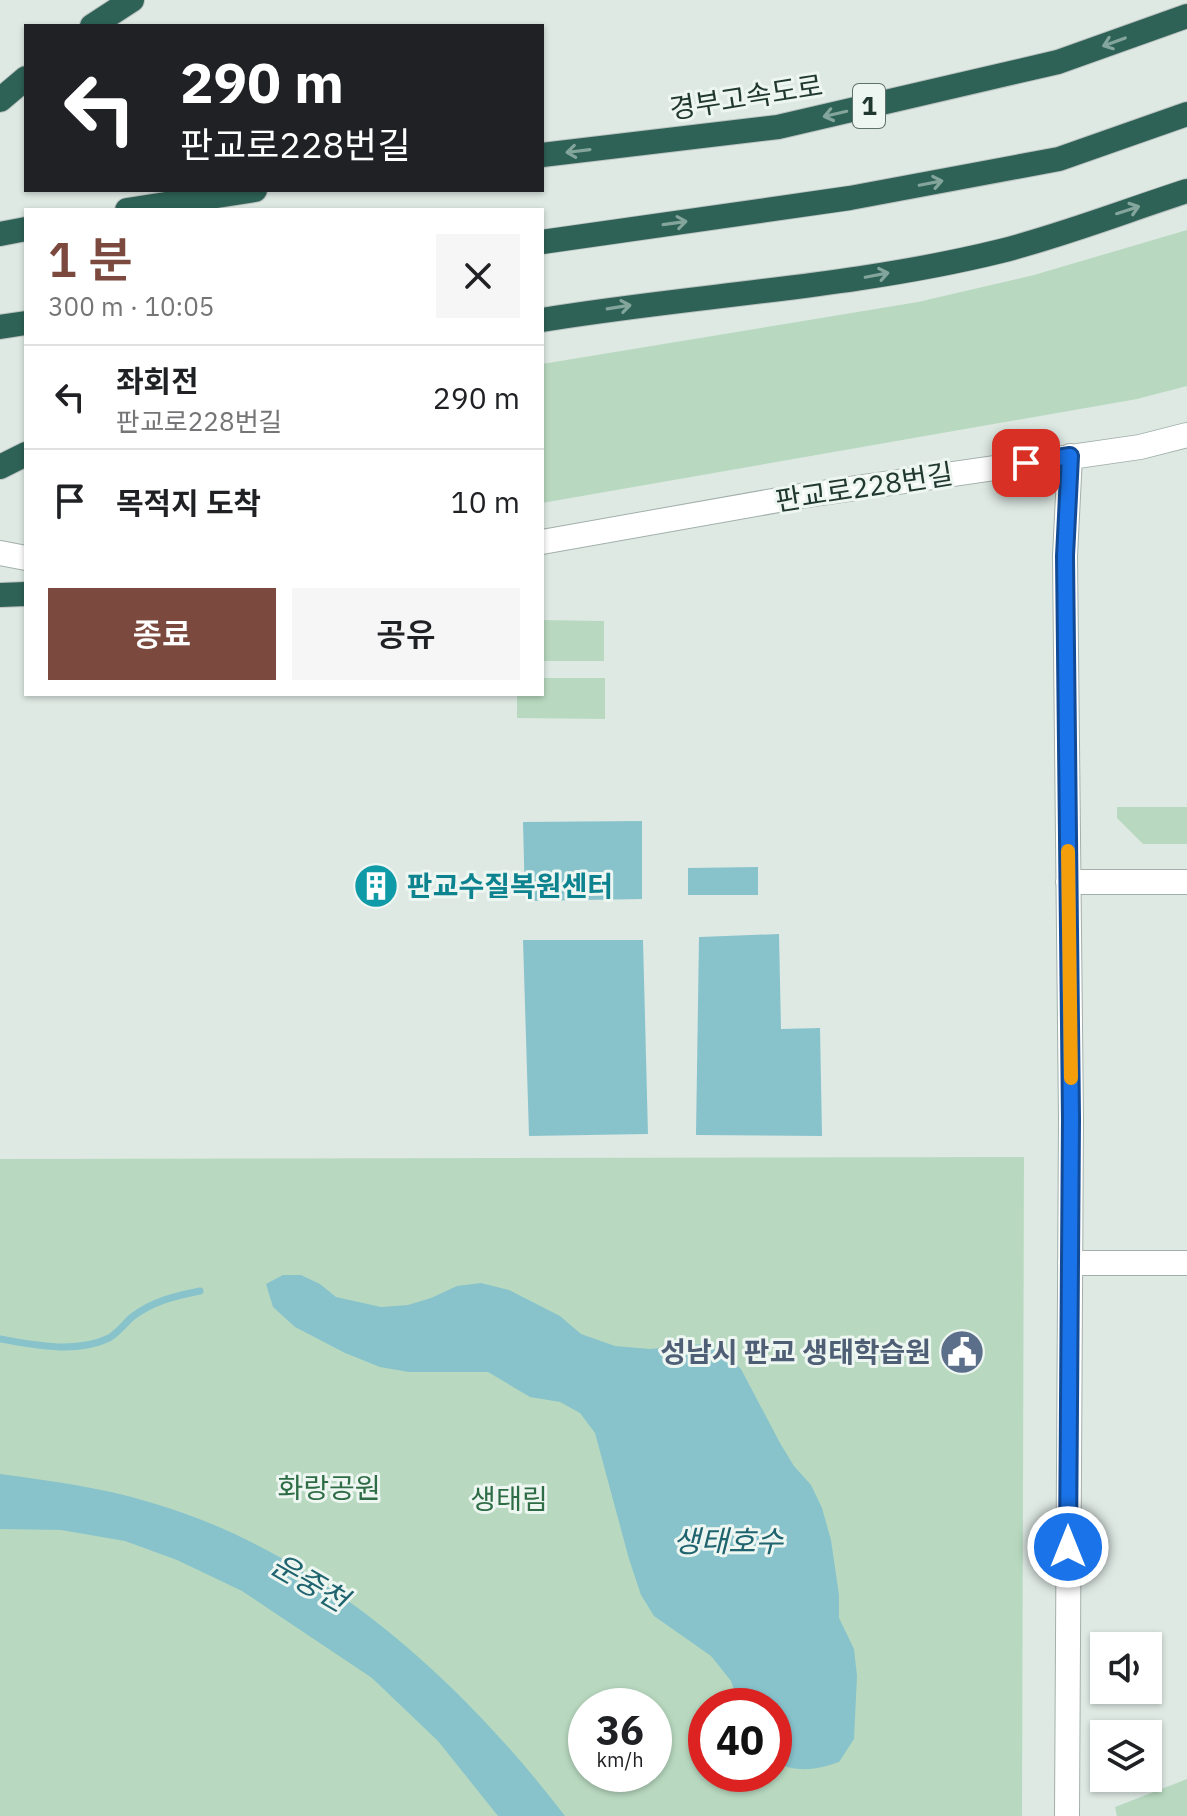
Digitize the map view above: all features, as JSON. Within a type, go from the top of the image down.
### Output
[{"type":"highway","points":[[95,24],[132,0]]},
{"type":"highway","name":"경부고속도로","points":[[544,155],[778,127],[1058,62],[1187,16]]},
{"type":"highway","points":[[544,242],[850,198],[1059,159],[1187,114]]},
{"type":"highway","points":[[544,320],[638,304],[847,280],[1002,250],[1187,191]]},
{"type":"highway","points":[[138,208],[239,192]]},
{"type":"highway","points":[[0,234],[24,229]]},
{"type":"highway","points":[[0,327],[24,323]]},
{"type":"highway","points":[[0,467],[24,455]]},
{"type":"highway","points":[[0,595],[24,594]]},
{"type":"street","name":"판교로228번길","points":[[544,542],[801,496],[1140,447],[1187,435]]},
{"type":"street","points":[[1067,1816],[1070,1263],[1065,556],[1070,456]]},
{"type":"street","points":[[0,553],[24,558]]},
{"type":"street","points":[[1068,882],[1187,882]]},
{"type":"street","points":[[1070,1263],[1187,1263]]},
{"type":"green space","points":[[1187,230],[1187,386],[1137,399],[544,503],[544,364],[918,302],[1034,275]]},
{"type":"green space","points":[[544,620],[604,621],[604,661],[544,661]]},
{"type":"green space","points":[[544,678],[605,678],[605,719],[517,718],[517,696],[544,696]]},
{"type":"green space","points":[[1117,807],[1187,807],[1187,844],[1143,844],[1117,818]]},
{"type":"green space","name":"화랑공원","points":[[1024,1157],[1022,1816],[0,1816],[0,1159]]},
{"type":"green space","points":[[1187,1779],[1187,1816],[1117,1816],[1115,1807],[1154,1792],[1162,1792],[1162,1789]]},
{"type":"water","points":[[642,821],[642,899],[525,901],[523,822]]},
{"type":"water","points":[[758,867],[758,895],[688,895],[688,868]]},
{"type":"water","points":[[779,934],[781,1029],[820,1028],[822,1136],[696,1135],[699,937]]},
{"type":"water","points":[[523,940],[643,940],[648,1134],[529,1136]]},
{"type":"water","name":"생태호수","points":[[283,1275],[301,1275],[320,1284],[336,1297],[381,1307],[408,1305],[457,1286],[481,1283],[509,1290],[560,1316],[581,1334],[615,1346],[650,1349],[704,1344],[726,1355],[741,1369],[780,1443],[811,1485],[822,1508],[831,1540],[839,1618],[854,1649],[857,1676],[854,1739],[839,1762],[822,1767],[792,1768],[792,1688],[734,1688],[711,1656],[654,1616],[641,1595],[629,1559],[595,1433],[580,1413],[560,1402],[530,1397],[488,1372],[409,1372],[380,1367],[345,1353],[295,1327],[273,1307],[266,1284]]},
{"type":"water","name":"운중천","points":[[0,1474],[94,1488],[149,1502],[211,1524],[271,1552],[327,1586],[432,1669],[524,1765],[565,1816],[498,1816],[438,1741],[372,1678],[242,1591],[177,1560],[125,1541],[61,1530],[0,1529]]},
{"type":"waterway","points":[[0,1339],[55,1347],[96,1343],[112,1336],[148,1307],[200,1291]]},
{"type":"slow traffic","points":[[1068,851],[1071,1078]]},
{"type":"place","name":"판교수질복원센터","points":[[376,886]]},
{"type":"place","name":"성남시 판교 생태학습원","points":[[962,1352]]},
{"type":"route","points":[[1026,463],[1070,456],[1065,556],[1071,1119],[1068,1547]]},
{"type":"park label","name":"생태림","points":[[509,1499]]}]
